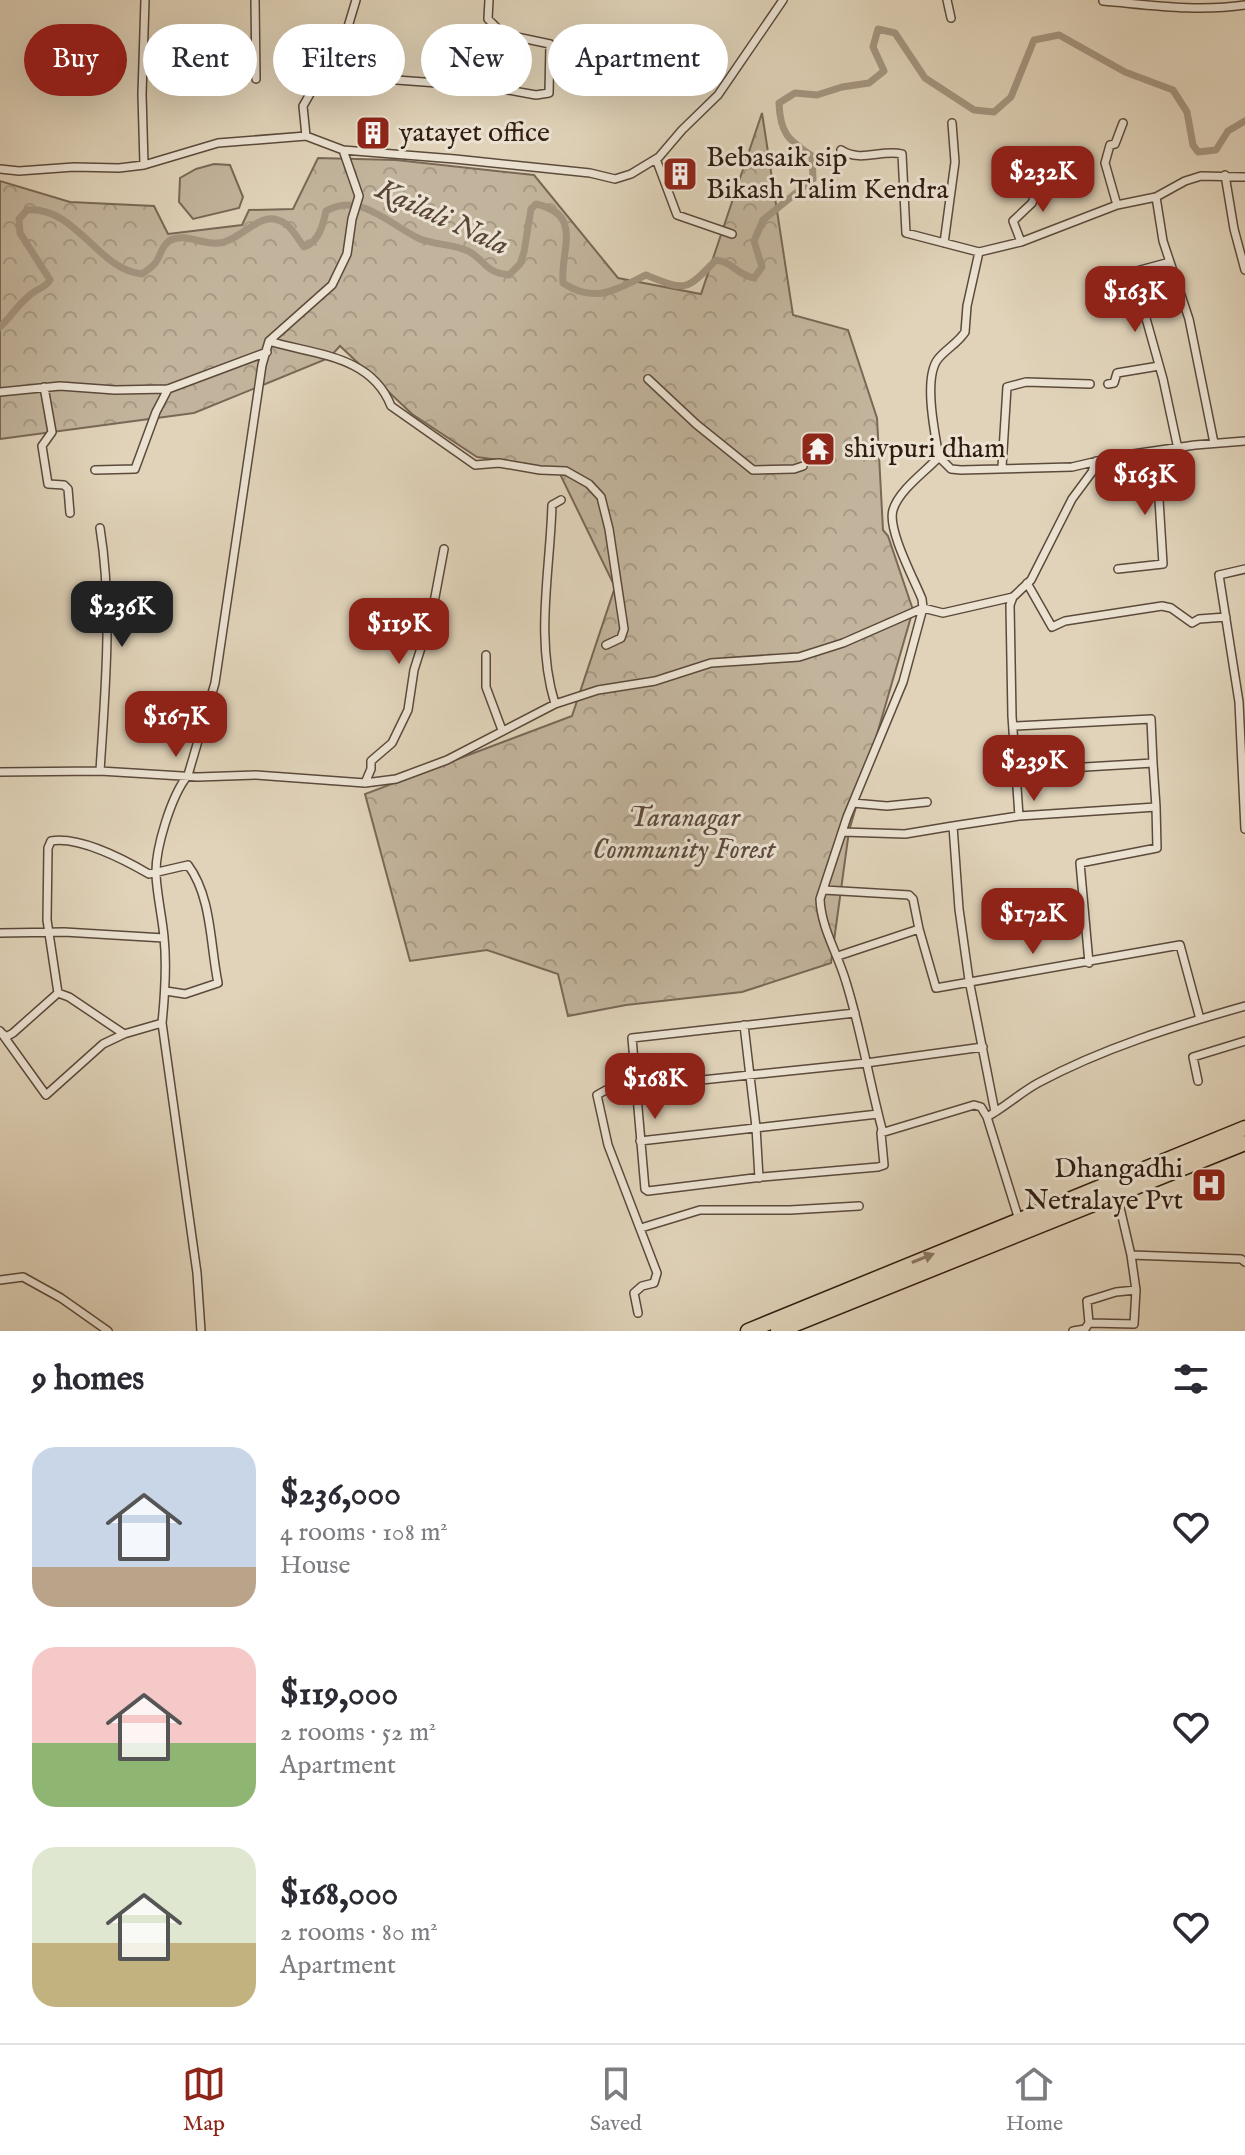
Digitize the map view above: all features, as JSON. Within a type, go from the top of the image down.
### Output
[{"type":"highway","points":[[778,1331],[1245,1128]]},
{"type":"highway","points":[[748,1331],[1021,1226],[1117,1195],[1245,1143]]},
{"type":"street","points":[[144,165],[142,94],[145,0]]},
{"type":"street","points":[[255,0],[255,24]]},
{"type":"street","points":[[306,136],[303,106],[347,30],[356,0]]},
{"type":"street","points":[[405,81],[491,87],[536,95],[549,93],[550,44],[503,34],[488,19],[489,0]]},
{"type":"street","points":[[0,169],[119,168],[144,165],[218,143],[306,136],[343,150],[530,167],[615,179],[631,174],[656,159],[718,95],[783,0]]},
{"type":"street","points":[[947,0],[951,18]]},
{"type":"street","points":[[1103,1],[1146,2],[1162,8],[1211,10],[1245,5]]},
{"type":"street","points":[[944,243],[955,162],[952,123]]},
{"type":"street","points":[[1117,205],[1105,163],[1110,145],[1115,144],[1123,123]]},
{"type":"street","points":[[201,1331],[197,1273],[162,1023],[166,991],[164,938],[156,874],[164,826],[180,785],[188,775],[215,683],[262,365],[269,341],[332,285],[347,254],[359,196],[343,150]]},
{"type":"street","points":[[841,150],[855,156],[902,154],[906,233],[979,252],[1021,242],[1117,205],[1156,197],[1201,176],[1245,177]]},
{"type":"street","points":[[656,159],[677,215],[732,234]]},
{"type":"street","points":[[1225,175],[1245,270]]},
{"type":"street","points":[[1021,242],[1013,221],[1032,203],[1039,184]]},
{"type":"street","points":[[1156,197],[1163,241],[1189,319],[1214,443]]},
{"type":"street","points":[[979,252],[967,306],[965,332],[937,360],[931,375],[939,457],[951,469],[1072,467],[1156,451],[1245,441]]},
{"type":"street","points":[[1170,262],[1133,272],[1178,449]]},
{"type":"street","points":[[269,341],[343,360],[366,370],[386,392],[391,406],[475,465],[499,463],[566,471],[589,484],[601,497],[609,529],[624,629],[621,638],[606,645]]},
{"type":"street","points":[[0,392],[44,387],[168,389],[267,352]]},
{"type":"street","points":[[1108,384],[1114,383],[1117,373],[1159,366]]},
{"type":"street","points":[[648,379],[696,424],[753,470],[803,466]]},
{"type":"street","points":[[1002,467],[1007,387],[1026,382],[1090,384]]},
{"type":"street","points":[[44,387],[52,432],[42,446],[48,484],[64,485],[68,489],[70,513]]},
{"type":"street","points":[[95,470],[135,469],[168,389]]},
{"type":"street","points":[[1118,569],[1163,564],[1156,451]]},
{"type":"street","points":[[855,1013],[635,1036],[631,1040],[645,1189],[884,1165],[878,1114],[855,1013],[838,956],[827,935],[820,899],[853,803],[903,682],[923,608],[893,527],[892,512],[898,499],[939,457]]},
{"type":"street","points":[[1019,816],[1011,690],[1010,605],[1013,597],[1027,583],[1077,489],[1092,472],[1096,461]]},
{"type":"street","points":[[555,704],[544,653],[543,615],[552,505],[561,500]]},
{"type":"street","points":[[100,528],[106,559],[107,653],[100,771]]},
{"type":"street","points":[[365,783],[371,761],[392,743],[408,710],[411,683],[432,613],[444,549]]},
{"type":"street","points":[[1245,569],[1219,575],[1241,694],[1245,829]]},
{"type":"street","points":[[1027,583],[1052,627],[1065,621],[1162,606],[1171,608],[1192,623],[1199,619],[1226,617]]},
{"type":"street","points":[[0,772],[256,775],[365,783],[396,779],[447,760],[555,704],[598,690],[671,677],[711,663],[799,657],[843,643],[923,608],[943,613],[1013,597]]},
{"type":"street","points":[[486,655],[486,687],[502,730]]},
{"type":"street","points":[[1014,726],[1151,719],[1157,848],[1080,863],[1089,963]]},
{"type":"street","points":[[1017,771],[1153,763]]},
{"type":"street","points":[[853,803],[887,806],[927,802]]},
{"type":"street","points":[[843,832],[905,834],[1019,816],[1156,807]]},
{"type":"street","points":[[953,826],[959,909],[969,980],[995,1112]]},
{"type":"street","points":[[58,993],[46,889],[51,841],[80,844],[110,854],[149,874],[188,865],[195,874],[205,903],[218,983],[185,994],[166,991]]},
{"type":"street","points":[[824,890],[904,893],[913,899],[936,988],[1180,945],[1200,1019]]},
{"type":"street","points":[[838,956],[919,929]]},
{"type":"street","points":[[0,933],[50,932],[164,938]]},
{"type":"street","points":[[2,1032],[6,1037],[13,1033],[58,993]]},
{"type":"street","points":[[58,993],[69,997],[124,1034]]},
{"type":"street","points":[[987,1117],[1038,1084],[1108,1050],[1245,1006]]},
{"type":"street","points":[[2,1032],[46,1095],[103,1044],[162,1023]]},
{"type":"street","points":[[744,1025],[759,1178]]},
{"type":"street","points":[[1198,1081],[1193,1057],[1245,1041]]},
{"type":"street","points":[[638,1313],[634,1293],[642,1286],[654,1283],[657,1273],[608,1145],[597,1095],[606,1090],[866,1063],[983,1047]]},
{"type":"street","points":[[881,1133],[974,1105],[981,1107],[987,1117],[1021,1226]]},
{"type":"street","points":[[640,1141],[878,1114]]},
{"type":"street","points":[[1089,1323],[1134,1324],[1136,1290],[1117,1195]]},
{"type":"street","points":[[641,1228],[700,1210],[859,1206]]},
{"type":"street","points":[[1131,1255],[1241,1259],[1245,1262]]},
{"type":"street","points":[[0,1280],[23,1277],[61,1298],[108,1331]]},
{"type":"street","points":[[1073,1331],[1085,1329],[1089,1323],[1087,1301],[1116,1292],[1136,1290]]},
{"type":"green space","name":"Taranagar Community Forest","points":[[762,113],[793,315],[848,330],[877,418],[883,530],[888,536],[913,610],[849,831],[831,963],[742,992],[626,1005],[568,1016],[558,974],[487,950],[410,961],[365,794],[572,716],[615,587],[560,474],[528,464],[477,457],[412,414],[340,346],[329,358],[194,413],[0,439],[0,181],[70,202],[154,206],[168,234],[242,225],[249,210],[293,209],[318,158],[396,160],[534,175],[618,278],[701,294]]},
{"type":"green space","points":[[214,164],[230,165],[243,197],[239,208],[193,219],[179,202],[180,178]]},
{"type":"waterway","name":"Kailali Nala","points":[[0,327],[24,300],[50,280],[20,233],[19,219],[27,210],[44,211],[59,218],[112,262],[142,274],[155,264],[169,241],[187,238],[225,242],[267,219],[285,223],[304,247],[317,237],[326,211],[350,205],[374,212],[420,239],[468,251],[489,268],[509,275],[520,264],[531,209],[536,204],[551,209],[565,225],[563,283],[585,293],[605,292],[646,275],[684,286],[698,278],[716,260],[754,278],[762,267],[754,241],[763,220],[813,179],[812,156],[787,135],[781,122],[779,103],[795,93],[817,95],[869,83],[884,71],[873,47],[878,29],[895,33],[925,78],[974,110],[994,112],[1011,97],[1034,40],[1059,35],[1125,72],[1173,90],[1187,112],[1193,145],[1198,152],[1216,150],[1228,131],[1245,121]]},
{"type":"place","name":"yatayet office","points":[[373,133]]},
{"type":"place","name":"Bebasaik sip Bikash Talim Kendra","points":[[680,174]]},
{"type":"place","name":"shivpuri dham","points":[[818,449]]},
{"type":"place","name":"Dhangadhi Netralaye Pvt","points":[[1209,1185]]}]
